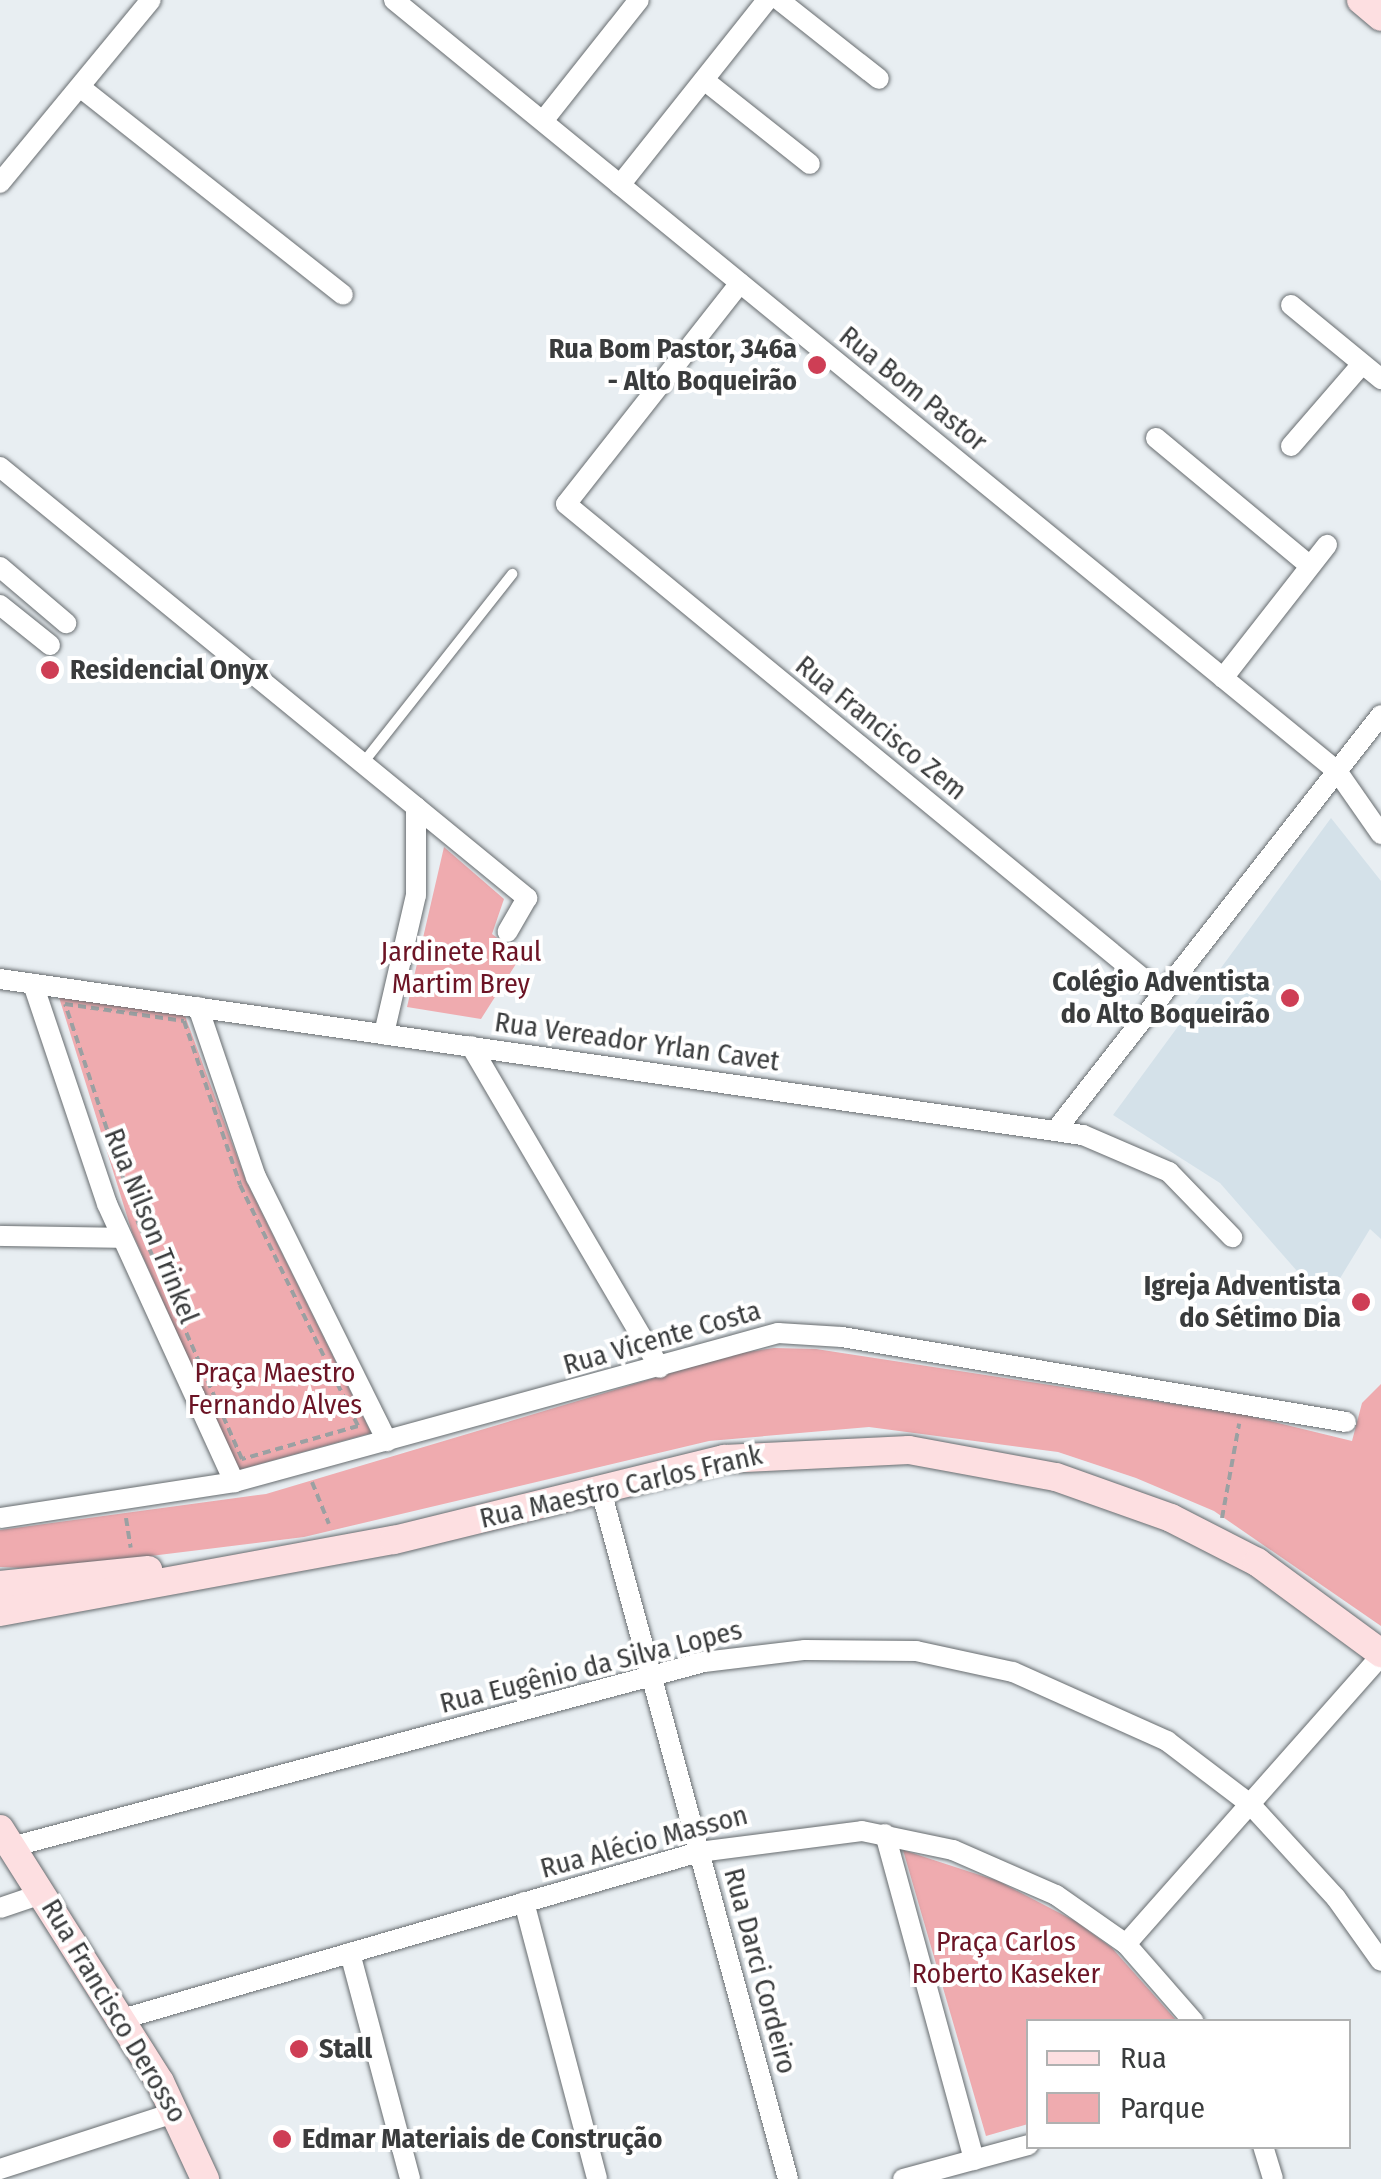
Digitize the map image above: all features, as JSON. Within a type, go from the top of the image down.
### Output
[{"type":"main road","points":[[1360,0],[1381,16]]},
{"type":"main road","name":"Rua Maestro Carlos Frank","points":[[0,1612],[340,1551],[600,1487],[770,1453],[909,1450],[1056,1477],[1218,1540],[1294,1586],[1381,1654]]},
{"type":"main road","name":"Rua Maestro Carlos Frank","points":[[0,1585],[135,1570],[234,1568]]},
{"type":"main road","name":"Rua Francisco Derosso","points":[[0,1806],[8,1837],[15,1900],[122,2019],[176,2112],[205,2179]]},
{"type":"street","points":[[0,184],[151,0]]},
{"type":"street","name":"Rua Bom Pastor","points":[[394,0],[1337,771],[1381,834]]},
{"type":"street","points":[[542,122],[639,0]]},
{"type":"street","points":[[620,184],[767,0]]},
{"type":"street","points":[[779,0],[879,79]]},
{"type":"street","points":[[704,80],[810,164]]},
{"type":"street","points":[[80,87],[344,295]]},
{"type":"street","name":"Rua Francisco Zem","points":[[740,282],[566,504],[1162,994]]},
{"type":"street","points":[[1291,305],[1381,380]]},
{"type":"street","points":[[1291,446],[1362,364]]},
{"type":"street","points":[[1156,438],[1310,566]]},
{"type":"street","points":[[3,477],[527,898],[508,932]]},
{"type":"street","points":[[1223,678],[1326,545]]},
{"type":"street","points":[[0,566],[66,623]]},
{"type":"street","points":[[0,605],[50,645]]},
{"type":"street","points":[[1056,1130],[1381,715]]},
{"type":"street","points":[[384,1034],[416,895],[416,807]]},
{"type":"street","name":"Rua Vereador Yrlan Cavet","points":[[0,979],[1056,1130],[1108,1142],[1168,1172],[1232,1237]]},
{"type":"street","name":"Rua Nilson Trinkel","points":[[33,984],[121,1238],[234,1482]]},
{"type":"street","points":[[198,1007],[256,1177],[387,1441]]},
{"type":"street","points":[[471,1046],[660,1368]]},
{"type":"street","points":[[0,1236],[121,1238]]},
{"type":"street","name":"Rua Vicente Costa","points":[[0,1518],[123,1504],[234,1482],[660,1368],[754,1338],[807,1334],[1346,1422]]},
{"type":"street","name":"Rua Darci Cordeiro","points":[[600,1487],[788,2179]]},
{"type":"street","name":"Rua Eugênio da Silva Lopes","points":[[8,1837],[651,1675],[805,1650],[916,1651],[965,1659],[1121,1717],[1205,1767],[1250,1804],[1336,1898],[1381,1962]]},
{"type":"street","points":[[1126,1944],[1381,1654]]},
{"type":"street","name":"Rua Alécio Masson","points":[[122,2019],[699,1852],[804,1834],[885,1834],[953,1850],[1022,1878],[1126,1944],[1191,2019]]},
{"type":"street","points":[[885,1834],[974,2160]]},
{"type":"street","points":[[524,1902],[596,2179]]},
{"type":"street","points":[[350,1953],[410,2179]]},
{"type":"street","points":[[0,2169],[176,2112]]},
{"type":"street","points":[[903,2179],[1026,2146]]},
{"type":"street","points":[[1264,2149],[1273,2179]]},
{"type":"lane","points":[[363,764],[512,574]]},
{"type":"path","points":[[65,1004],[184,1021],[240,1185],[358,1426],[242,1459],[140,1228],[65,1004]]},
{"type":"path","points":[[1218,1540],[1243,1404]]},
{"type":"path","points":[[304,1464],[340,1551]]},
{"type":"path","points":[[123,1504],[135,1570]]},
{"type":"shaded area","name":"Colégio Adventista do Alto Boqueirão","points":[[1331,818],[1381,881],[1381,1239],[1370,1229],[1325,1303],[1220,1183],[1113,1115]]},
{"type":"green space","name":"Jardinete Raul Martim Brey","points":[[444,847],[504,899],[492,934],[521,956],[481,1019],[407,1007]]},
{"type":"green space","name":"Praça Maestro Fernando Alves","points":[[58,994],[184,1013],[246,1181],[371,1433],[238,1470],[132,1232]]},
{"type":"green space","points":[[774,1348],[816,1349],[1245,1415],[1352,1441],[1362,1403],[1381,1384],[1381,1626],[1214,1511],[1136,1478],[1058,1452],[869,1427],[709,1441],[304,1537],[45,1569],[0,1567],[0,1530],[266,1494],[735,1354]]},
{"type":"green space","name":"Praça Carlos Roberto Kaseker","points":[[903,1850],[998,1881],[1075,1921],[1112,1948],[1175,2019],[1026,2019],[1026,2125],[986,2136]]},
{"type":"place","name":"Rua Bom Pastor, 346a - Alto Boqueirão","points":[[817,365]]},
{"type":"place","name":"Residencial Onyx","points":[[50,670]]},
{"type":"place","name":"Colégio Adventista do Alto Boqueirão","points":[[1290,998]]},
{"type":"place","name":"Igreja Adventista do Sétimo Dia","points":[[1361,1302]]},
{"type":"place","name":"Stall","points":[[299,2049]]},
{"type":"place","name":"Edmar Materiais de Construção","points":[[282,2139]]}]
